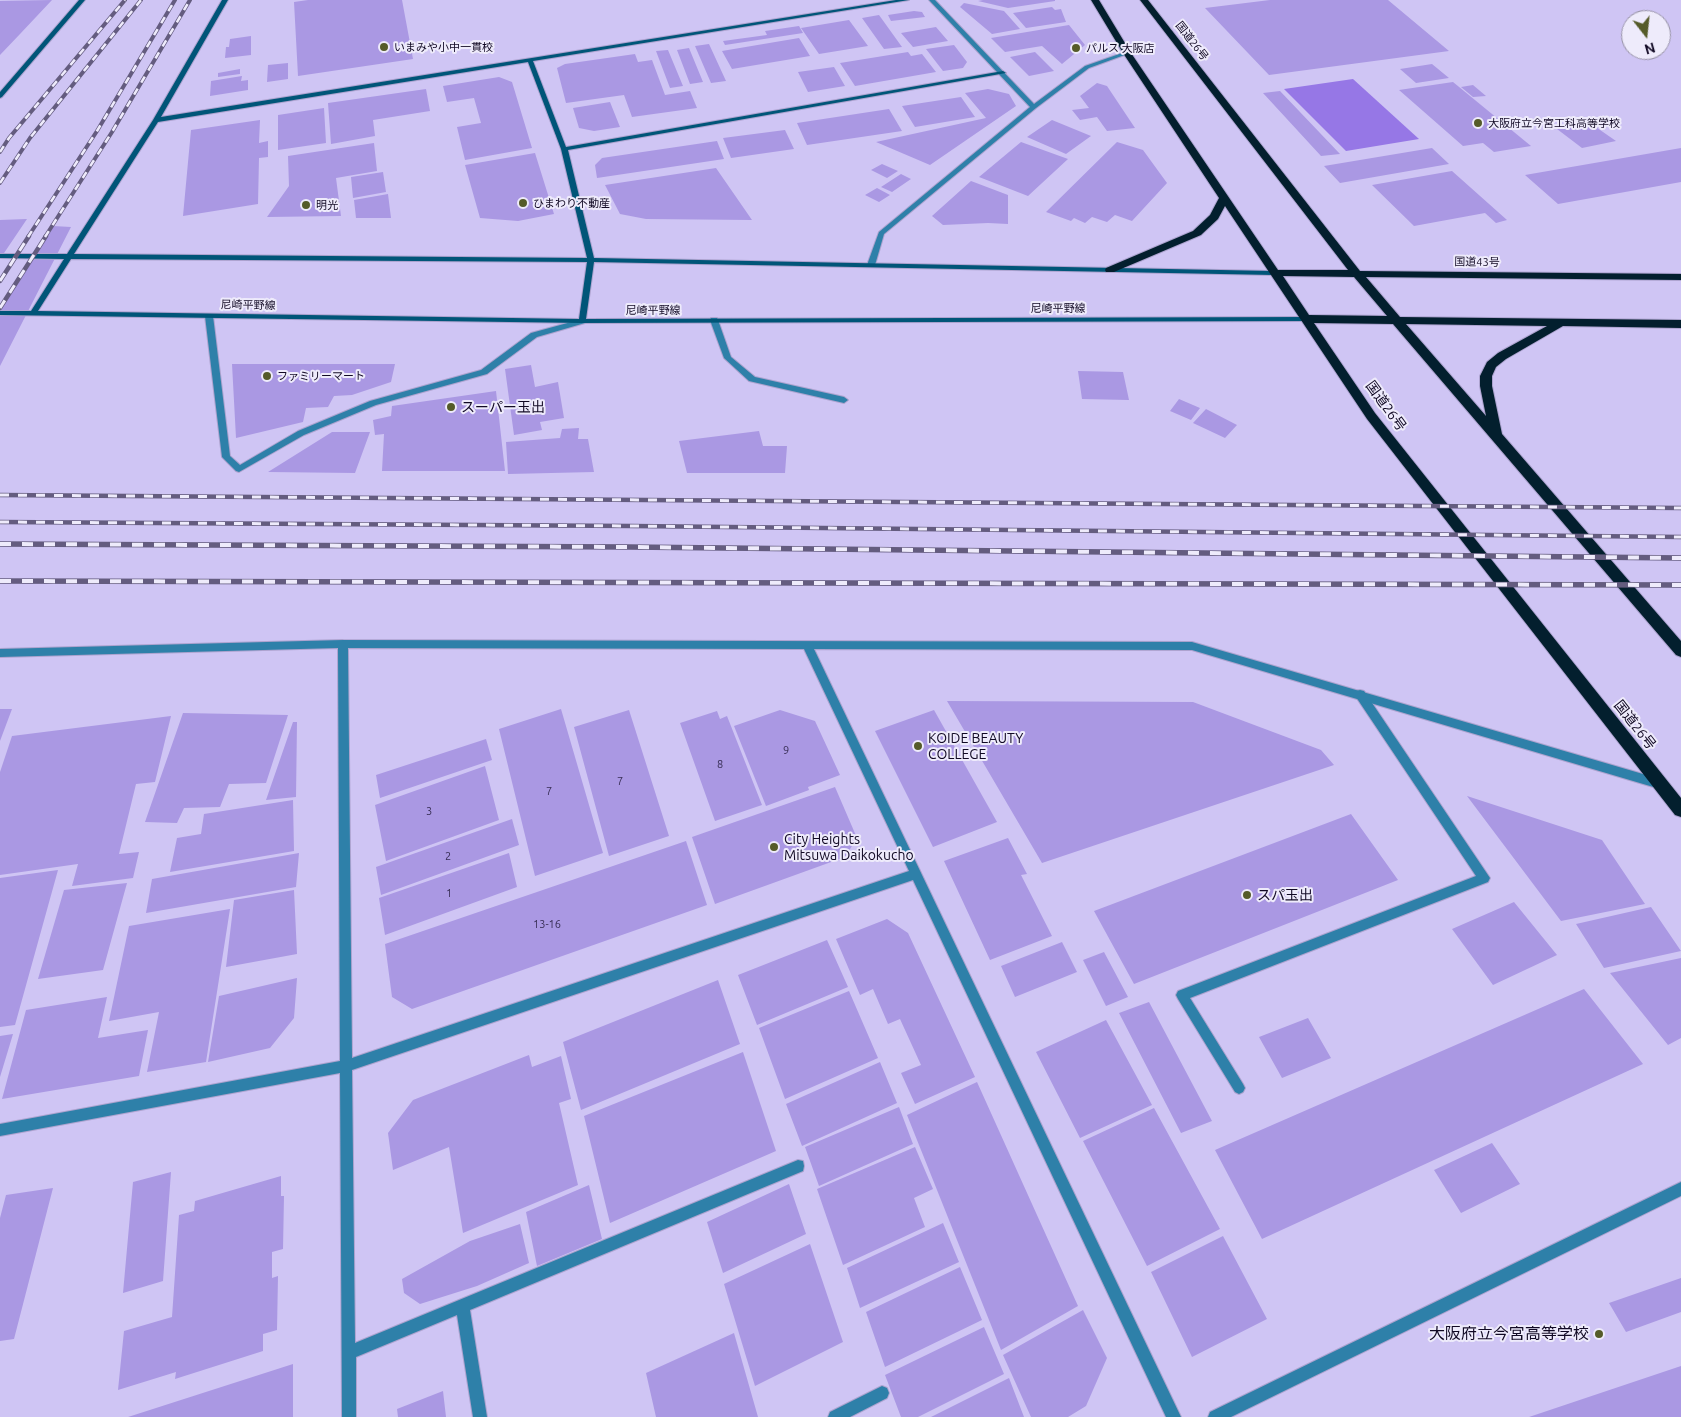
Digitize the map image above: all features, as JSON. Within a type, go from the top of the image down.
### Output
[{"type":"highway","name":"国道26号","points":[[1095,0],[1127,53],[1371,416],[1681,810]]},
{"type":"highway","name":"国道26号","points":[[1144,0],[1356,273],[1681,651]]},
{"type":"highway","points":[[1110,270],[1198,233],[1214,217],[1224,198]]},
{"type":"highway","name":"国道43号","points":[[1274,273],[1681,277]]},
{"type":"highway","points":[[1306,319],[1681,324]]},
{"type":"highway","points":[[1496,436],[1486,386],[1486,376],[1491,365],[1502,356],[1560,322]]},
{"type":"street","points":[[0,96],[82,0]]},
{"type":"street","points":[[33,313],[156,120],[225,0]]},
{"type":"street","points":[[156,120],[906,0]]},
{"type":"street","points":[[932,0],[1034,107]]},
{"type":"street","points":[[871,265],[881,233],[1034,107],[1087,67],[1127,53]]},
{"type":"street","points":[[210,316],[226,458],[239,469],[301,433],[373,403],[484,372],[534,335],[582,321],[591,260],[564,149],[530,60]]},
{"type":"street","points":[[564,149],[1003,73]]},
{"type":"street","points":[[0,256],[591,260],[1274,273]]},
{"type":"street","name":"尼崎平野線","points":[[0,313],[582,321],[1306,319]]},
{"type":"street","points":[[714,320],[728,358],[752,379],[844,400]]},
{"type":"street","points":[[0,653],[343,644],[1192,646],[1661,784]]},
{"type":"street","points":[[343,644],[349,1417]]},
{"type":"street","points":[[807,645],[1174,1417]]},
{"type":"street","points":[[1239,1088],[1182,995],[1484,878],[1360,694]]},
{"type":"street","points":[[0,1130],[347,1066],[917,874]]},
{"type":"street","points":[[349,1353],[798,1166]]},
{"type":"street","points":[[1215,1417],[1681,1189]]},
{"type":"street","points":[[462,1306],[480,1417]]},
{"type":"street","points":[[835,1417],[882,1393]]},
{"type":"shaded area","points":[[1353,79],[1419,139],[1346,151],[1284,89]]},
{"type":"building","points":[[52,0],[20,34],[0,55],[0,1]]},
{"type":"building","points":[[308,0],[402,0],[413,59],[298,76],[294,2]]},
{"type":"building","points":[[1270,0],[1388,0],[1449,51],[1269,75],[1205,8]]},
{"type":"building","points":[[978,1],[1055,1],[1008,8]]},
{"type":"building","points":[[964,3],[1004,11],[1020,29],[992,34],[960,7]]},
{"type":"building","points":[[1052,7],[1055,10],[1061,9],[1066,22],[1026,28],[1013,13]]},
{"type":"building","points":[[914,11],[922,12],[925,17],[891,21],[888,15]]},
{"type":"building","points":[[879,15],[902,47],[884,49],[862,18]]},
{"type":"building","points":[[849,20],[868,46],[819,54],[801,28]]},
{"type":"building","points":[[1069,25],[1085,45],[1062,64],[1042,46],[1005,52],[991,38]]},
{"type":"building","points":[[799,26],[803,33],[725,45],[723,41],[767,35],[765,31]]},
{"type":"building","points":[[936,27],[948,41],[913,47],[901,33]]},
{"type":"building","points":[[251,36],[251,55],[225,58],[226,47],[229,47],[230,39]]},
{"type":"building","points":[[799,38],[810,56],[732,69],[722,51]]},
{"type":"building","points":[[709,44],[726,81],[711,83],[695,46]]},
{"type":"building","points":[[954,45],[967,62],[963,68],[943,71],[926,49]]},
{"type":"building","points":[[689,48],[703,82],[690,84],[677,50]]},
{"type":"building","points":[[668,50],[683,86],[670,88],[656,51]]},
{"type":"building","points":[[908,52],[911,56],[922,54],[936,72],[855,86],[840,63]]},
{"type":"building","points":[[1035,52],[1054,71],[1029,76],[1010,57]]},
{"type":"building","points":[[635,54],[638,62],[652,60],[665,95],[690,91],[697,108],[632,117],[624,95],[566,103],[557,68],[565,64]]},
{"type":"building","points":[[288,63],[288,79],[267,82],[268,65]]},
{"type":"building","points":[[1432,64],[1449,78],[1416,83],[1400,69]]},
{"type":"building","points":[[834,67],[845,86],[808,92],[798,72]]},
{"type":"building","points":[[240,69],[240,74],[218,77],[218,73]]},
{"type":"building","points":[[242,76],[241,81],[248,80],[248,90],[210,96],[211,81]]},
{"type":"building","points":[[499,77],[512,82],[532,148],[465,160],[457,127],[481,123],[474,98],[447,102],[443,86]]},
{"type":"building","points":[[1453,82],[1531,146],[1494,152],[1483,143],[1463,146],[1399,90]]},
{"type":"building","points":[[1097,83],[1107,86],[1135,128],[1107,131],[1097,117],[1080,120],[1072,110],[1089,108],[1080,96]]},
{"type":"building","points":[[1473,85],[1486,96],[1473,97],[1461,87]]},
{"type":"building","points":[[426,89],[430,111],[373,120],[375,136],[331,144],[328,103]]},
{"type":"building","points":[[988,89],[1009,94],[1016,106],[930,165],[876,142],[986,118],[965,93]]},
{"type":"building","points":[[1280,91],[1340,154],[1321,156],[1263,93]]},
{"type":"building","points":[[961,97],[975,117],[915,127],[902,106]]},
{"type":"building","points":[[610,102],[620,127],[594,131],[579,128],[573,108]]},
{"type":"building","points":[[324,108],[326,143],[278,150],[278,115]]},
{"type":"building","points":[[889,109],[902,131],[807,145],[797,123]]},
{"type":"building","points":[[260,120],[259,143],[268,141],[268,157],[259,158],[258,204],[183,216],[191,130]]},
{"type":"building","points":[[1052,120],[1091,136],[1066,154],[1027,137]]},
{"type":"building","points":[[1590,123],[1616,141],[1582,148],[1557,129]]},
{"type":"building","points":[[785,130],[794,149],[731,158],[723,138]]},
{"type":"building","points":[[717,141],[724,159],[597,178],[595,165],[602,158]]},
{"type":"building","points":[[1021,142],[1068,159],[1028,196],[979,177]]},
{"type":"building","points":[[1117,142],[1143,150],[1167,183],[1132,221],[1115,215],[1107,222],[1092,217],[1085,223],[1074,218],[1071,221],[1046,212]]},
{"type":"building","points":[[374,143],[377,171],[336,178],[341,216],[267,217],[289,186],[288,156]]},
{"type":"building","points":[[1432,148],[1449,164],[1340,183],[1324,166]]},
{"type":"building","points":[[1681,148],[1681,182],[1558,204],[1525,175]]},
{"type":"building","points":[[535,153],[554,214],[518,221],[480,218],[465,165]]},
{"type":"building","points":[[882,164],[898,171],[887,178],[871,170]]},
{"type":"building","points":[[716,168],[752,220],[646,219],[620,214],[605,185]]},
{"type":"building","points":[[1452,171],[1507,220],[1496,223],[1485,213],[1414,226],[1372,185]]},
{"type":"building","points":[[383,172],[386,192],[353,198],[351,177]]},
{"type":"building","points":[[901,174],[911,179],[892,192],[881,187]]},
{"type":"building","points":[[971,181],[1008,195],[1008,224],[943,225],[932,216]]},
{"type":"building","points":[[877,188],[890,195],[879,202],[865,195]]},
{"type":"building","points":[[388,194],[391,218],[356,218],[354,200]]},
{"type":"building","points":[[27,219],[0,259],[0,220]]},
{"type":"building","points":[[53,226],[71,227],[0,366],[0,309]]},
{"type":"building","points":[[232,364],[395,364],[391,382],[352,395],[334,396],[328,407],[306,408],[303,422],[236,438]]},
{"type":"building","points":[[531,365],[535,387],[558,382],[564,418],[540,422],[542,430],[514,435],[505,369]]},
{"type":"building","points":[[1078,371],[1123,372],[1129,400],[1082,399]]},
{"type":"building","points":[[496,391],[505,471],[382,471],[384,434],[375,435],[373,420],[391,416],[392,406]]},
{"type":"building","points":[[1179,399],[1200,408],[1191,420],[1170,411]]},
{"type":"building","points":[[1206,409],[1237,425],[1225,438],[1193,423]]},
{"type":"building","points":[[579,428],[578,439],[588,439],[594,472],[508,474],[506,442],[560,438],[562,429]]},
{"type":"building","points":[[759,431],[763,446],[787,446],[785,473],[687,473],[679,441]]},
{"type":"building","points":[[332,432],[370,432],[355,473],[268,472]]},
{"type":"building","points":[[947,701],[1193,702],[1321,750],[1334,765],[1042,863]]},
{"type":"building","points":[[0,709],[12,709],[0,741]]},
{"type":"building","points":[[561,709],[603,853],[535,876],[499,729]]},
{"type":"building","points":[[629,710],[669,836],[609,856],[574,727]]},
{"type":"building","points":[[780,710],[815,721],[840,775],[808,787],[809,790],[766,806],[734,726]]},
{"type":"building","points":[[934,710],[997,822],[933,847],[875,731]]},
{"type":"building","points":[[717,711],[720,719],[727,716],[762,805],[715,821],[680,723]]},
{"type":"building","points":[[183,713],[288,715],[266,783],[229,784],[220,807],[184,808],[177,823],[145,822]]},
{"type":"building","points":[[171,716],[155,782],[136,784],[119,854],[139,852],[133,878],[72,886],[78,864],[0,875],[0,772],[12,736]]},
{"type":"building","points":[[293,722],[297,722],[296,797],[266,800]]},
{"type":"building","points":[[486,739],[492,760],[380,798],[376,775]]},
{"type":"building","points":[[485,766],[499,820],[386,861],[375,805]]},
{"type":"building","name":"City Heights Mitsuwa Daikokucho","points":[[835,787],[857,838],[845,857],[715,904],[692,837]]},
{"type":"building","points":[[1467,796],[1602,840],[1645,904],[1561,921]]},
{"type":"building","points":[[293,800],[294,851],[170,872],[177,838],[201,834],[204,814]]},
{"type":"building","name":"スパ玉出","points":[[1351,814],[1398,880],[1134,984],[1094,911]]},
{"type":"building","points":[[512,819],[519,845],[381,895],[376,867]]},
{"type":"building","points":[[1008,838],[1027,874],[1021,875],[1052,936],[990,960],[944,861]]},
{"type":"building","points":[[686,841],[707,905],[412,1009],[392,997],[385,944]]},
{"type":"building","points":[[299,853],[296,887],[146,913],[152,879]]},
{"type":"building","points":[[509,853],[517,887],[385,935],[379,898]]},
{"type":"building","points":[[58,870],[15,1025],[0,1027],[0,878]]},
{"type":"building","points":[[127,883],[103,970],[38,979],[64,890]]},
{"type":"building","points":[[294,890],[297,954],[226,967],[234,900]]},
{"type":"building","points":[[1514,902],[1557,955],[1493,985],[1452,929]]},
{"type":"building","points":[[1651,907],[1681,951],[1604,968],[1576,924]]},
{"type":"building","points":[[230,909],[206,1062],[147,1072],[159,1012],[109,1021],[129,926]]},
{"type":"building","points":[[887,919],[908,933],[975,1077],[915,1104],[901,1073],[921,1065],[900,1019],[888,1024],[873,989],[860,995],[836,939]]},
{"type":"building","points":[[827,940],[848,987],[757,1025],[738,975]]},
{"type":"building","points":[[1062,942],[1077,972],[1015,997],[1001,966]]},
{"type":"building","points":[[1104,952],[1128,997],[1106,1006],[1083,960]]},
{"type":"building","points":[[1681,958],[1681,1038],[1668,1045],[1610,973]]},
{"type":"building","points":[[297,978],[294,1018],[270,1048],[208,1062],[219,996]]},
{"type":"building","points":[[718,980],[740,1044],[581,1110],[563,1042]]},
{"type":"building","points":[[1584,989],[1643,1064],[1262,1239],[1215,1150]]},
{"type":"building","points":[[849,991],[878,1058],[785,1099],[759,1028]]},
{"type":"building","points":[[107,997],[98,1038],[148,1030],[139,1076],[2,1099],[26,1010]]},
{"type":"building","points":[[1149,1002],[1212,1121],[1181,1133],[1119,1013]]},
{"type":"building","points":[[1308,1018],[1331,1058],[1282,1078],[1259,1037]]},
{"type":"building","points":[[1106,1020],[1152,1105],[1080,1138],[1036,1052]]},
{"type":"building","points":[[13,1034],[0,1077],[0,1036]]},
{"type":"building","points":[[743,1052],[776,1151],[610,1223],[584,1116]]},
{"type":"building","points":[[529,1055],[532,1067],[561,1056],[571,1099],[559,1103],[578,1185],[463,1233],[449,1147],[393,1170],[388,1133],[413,1100]]},
{"type":"building","points":[[880,1062],[897,1103],[802,1146],[786,1104]]},
{"type":"building","points":[[977,1082],[1078,1306],[1001,1350],[907,1115]]},
{"type":"building","points":[[899,1107],[913,1144],[819,1186],[805,1147]]},
{"type":"building","points":[[1154,1108],[1220,1229],[1147,1266],[1083,1141]]},
{"type":"building","points":[[1492,1143],[1520,1184],[1461,1213],[1434,1170]]},
{"type":"building","points":[[915,1147],[933,1189],[914,1198],[925,1227],[843,1265],[817,1189]]},
{"type":"building","points":[[171,1172],[163,1281],[123,1293],[133,1182]]},
{"type":"building","points":[[281,1176],[281,1196],[284,1196],[283,1249],[272,1252],[272,1278],[278,1276],[277,1330],[263,1334],[263,1351],[175,1379],[176,1372],[118,1390],[124,1331],[172,1317],[179,1215],[194,1211],[195,1201]]},
{"type":"building","points":[[789,1184],[806,1234],[723,1273],[707,1222]]},
{"type":"building","points":[[589,1185],[602,1239],[537,1266],[526,1212]]},
{"type":"building","points":[[53,1188],[14,1339],[0,1341],[0,1218],[6,1195]]},
{"type":"building","points":[[943,1223],[959,1262],[860,1308],[847,1268]]},
{"type":"building","points":[[520,1224],[529,1263],[477,1286],[420,1304],[404,1293],[402,1279],[470,1241]]},
{"type":"building","points":[[1223,1236],[1267,1319],[1192,1357],[1151,1272]]},
{"type":"building","points":[[810,1244],[843,1342],[755,1386],[724,1284]]},
{"type":"building","points":[[960,1267],[982,1320],[885,1367],[866,1312]]},
{"type":"building","points":[[1681,1278],[1681,1312],[1626,1332],[1609,1303]]},
{"type":"building","points":[[1083,1310],[1107,1358],[1086,1406],[1068,1417],[1031,1417],[1003,1355]]},
{"type":"building","points":[[984,1327],[1004,1374],[918,1417],[901,1417],[885,1375]]},
{"type":"building","points":[[734,1333],[758,1417],[656,1417],[646,1373]]},
{"type":"building","points":[[293,1364],[293,1417],[128,1417]]},
{"type":"building","points":[[1681,1366],[1681,1417],[1529,1417]]},
{"type":"building","points":[[1009,1378],[1024,1417],[931,1417]]},
{"type":"building","points":[[443,1391],[446,1417],[398,1417],[397,1409]]},
{"type":"railway","points":[[0,152],[9,138],[125,0]]},
{"type":"railway","points":[[0,183],[30,138],[141,0]]},
{"type":"railway","points":[[28,237],[97,131],[175,0]]},
{"type":"railway","points":[[45,237],[112,132],[190,0]]},
{"type":"railway","points":[[0,281],[29,236]]},
{"type":"railway","points":[[0,308],[46,236]]},
{"type":"railway","points":[[0,495],[1681,508]]},
{"type":"railway","points":[[0,522],[632,526],[1681,537]]},
{"type":"railway","points":[[0,544],[629,547],[1681,558]]},
{"type":"railway","points":[[0,581],[1681,585]]},
{"type":"place","name":"いまみや小中一貫校","points":[[384,47]]},
{"type":"place","name":"パルス 大阪店","points":[[1076,48]]},
{"type":"place","name":"大阪府立今宮工科高等学校","points":[[1478,123]]},
{"type":"place","name":"ひまわり不動産","points":[[523,203]]},
{"type":"place","name":"明光","points":[[306,205]]},
{"type":"place","name":"ファミリーマート","points":[[267,376]]},
{"type":"place","name":"スーパー玉出","points":[[451,407]]},
{"type":"place","name":"KOIDE BEAUTY COLLEGE","points":[[918,746]]},
{"type":"place","name":"City Heights Mitsuwa Daikokucho","points":[[774,847]]},
{"type":"place","name":"スパ玉出","points":[[1247,895]]},
{"type":"place","name":"大阪府立今宮高等学校","points":[[1599,1334]]}]
